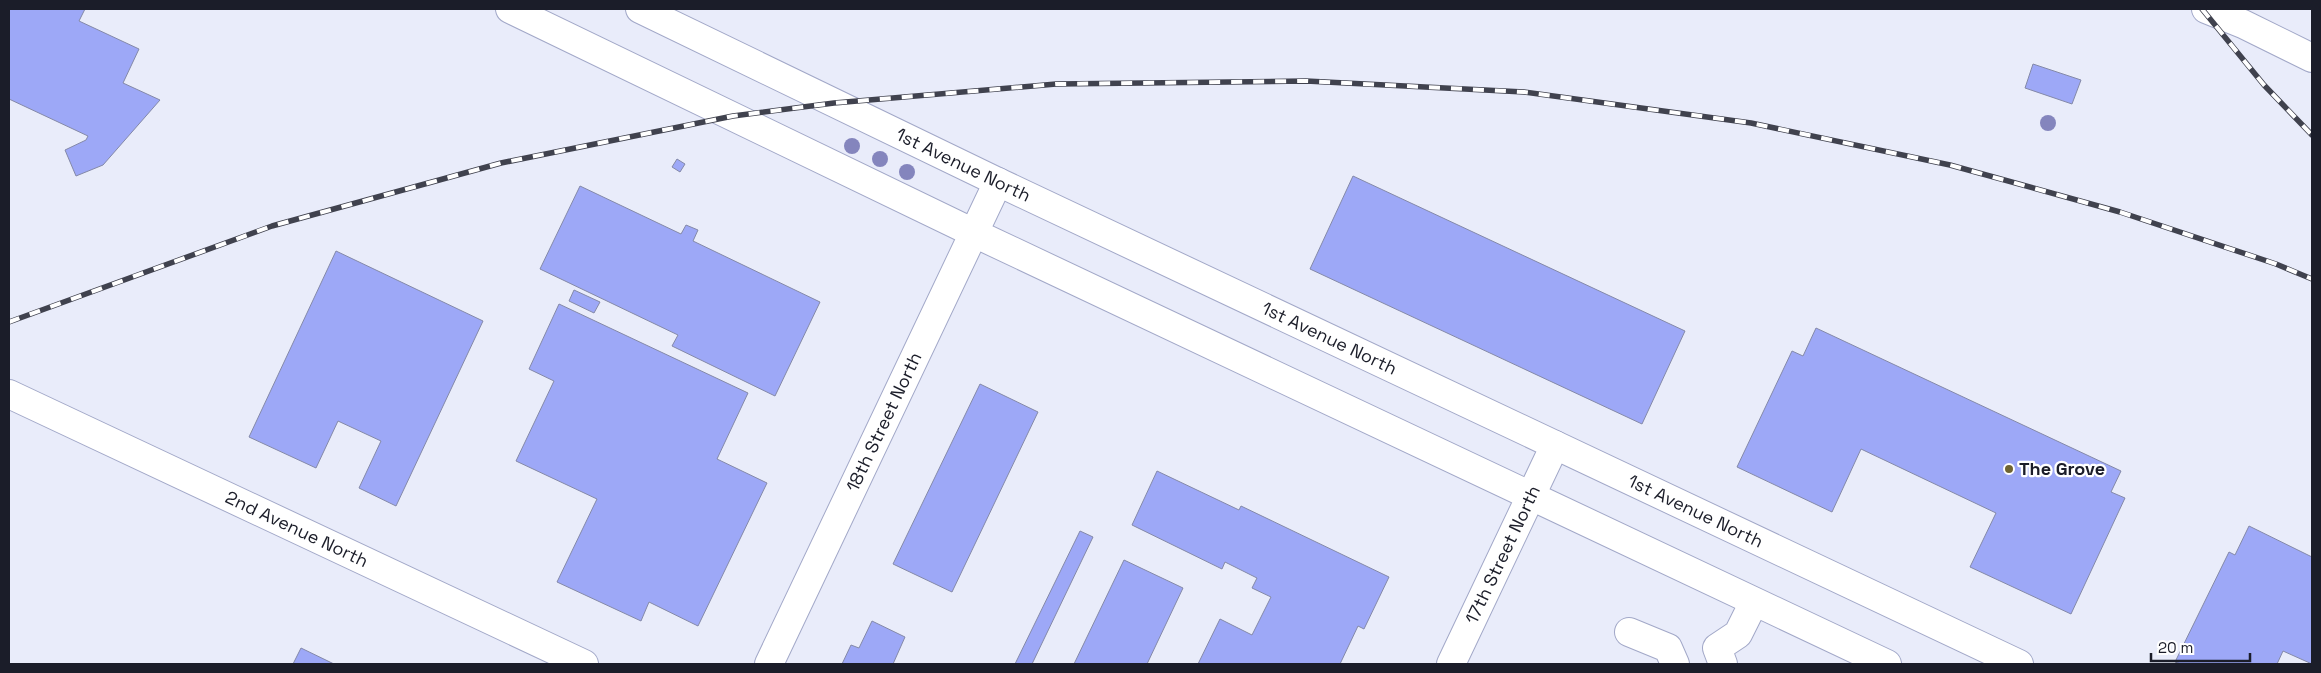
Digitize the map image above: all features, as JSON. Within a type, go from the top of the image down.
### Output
[{"type":"main road","points":[[510,9],[541,15],[974,233],[1887,664]]},
{"type":"main road","name":"1st Avenue North","points":[[640,9],[998,182],[2019,664]]},
{"type":"main road","points":[[2206,9],[2243,24],[2312,58]]},
{"type":"main road","name":"18th Street North","points":[[770,664],[998,182]]},
{"type":"main road","name":"2nd Avenue North","points":[[9,394],[584,664]]},
{"type":"main road","name":"17th Street North","points":[[1451,664],[1555,445]]},
{"type":"main road","points":[[1723,664],[1717,648],[1738,634],[1754,602]]},
{"type":"main road","points":[[1629,632],[1668,648],[1675,664]]},
{"type":"building","points":[[9,9],[85,9],[79,21],[139,49],[123,83],[160,100],[103,165],[76,176],[65,150],[86,140],[88,136],[9,99]]},
{"type":"building","points":[[2033,64],[2081,80],[2072,104],[2025,88]]},
{"type":"building","points":[[677,159],[685,164],[680,172],[672,167]]},
{"type":"building","points":[[1353,176],[1685,331],[1642,424],[1310,269]]},
{"type":"building","points":[[580,186],[681,234],[686,225],[698,230],[693,241],[820,302],[775,396],[672,346],[678,335],[540,269]]},
{"type":"building","points":[[336,251],[483,321],[396,506],[359,488],[381,441],[338,421],[316,468],[249,437]]},
{"type":"building","points":[[574,290],[600,302],[594,313],[569,301]]},
{"type":"building","points":[[559,304],[748,393],[717,459],[767,483],[698,626],[649,602],[641,621],[557,582],[597,499],[516,461],[554,381],[529,369]]},
{"type":"building","name":"The Grove","points":[[1816,328],[2121,471],[2111,492],[2125,498],[2071,614],[1970,567],[1996,513],[1861,449],[1832,512],[1737,467],[1792,351],[1803,356]]},
{"type":"building","points":[[980,384],[1038,412],[952,592],[893,564]]},
{"type":"building","points":[[1157,471],[1239,510],[1241,506],[1389,577],[1364,629],[1358,626],[1340,664],[1198,664],[1220,619],[1252,635],[1271,597],[1252,588],[1257,578],[1225,562],[1222,569],[1132,525]]},
{"type":"building","points":[[2249,526],[2312,557],[2312,664],[2283,651],[2277,664],[2181,664],[2175,662],[2229,552],[2235,555]]},
{"type":"building","points":[[1080,531],[1093,537],[1032,664],[1015,664]]},
{"type":"building","points":[[1124,560],[1183,588],[1147,664],[1074,664]]},
{"type":"building","points":[[872,621],[905,637],[893,664],[842,664],[851,645],[859,648]]},
{"type":"building","points":[[301,648],[334,664],[293,664]]},
{"type":"railway","points":[[2202,9],[2264,85],[2312,135]]},
{"type":"railway","points":[[9,322],[272,226],[501,163],[733,116],[834,103],[1056,84],[1306,81],[1524,92],[1751,123],[1950,165],[2120,212],[2276,264],[2312,279]]},
{"type":"place","name":"The Grove","points":[[2009,469]]}]
